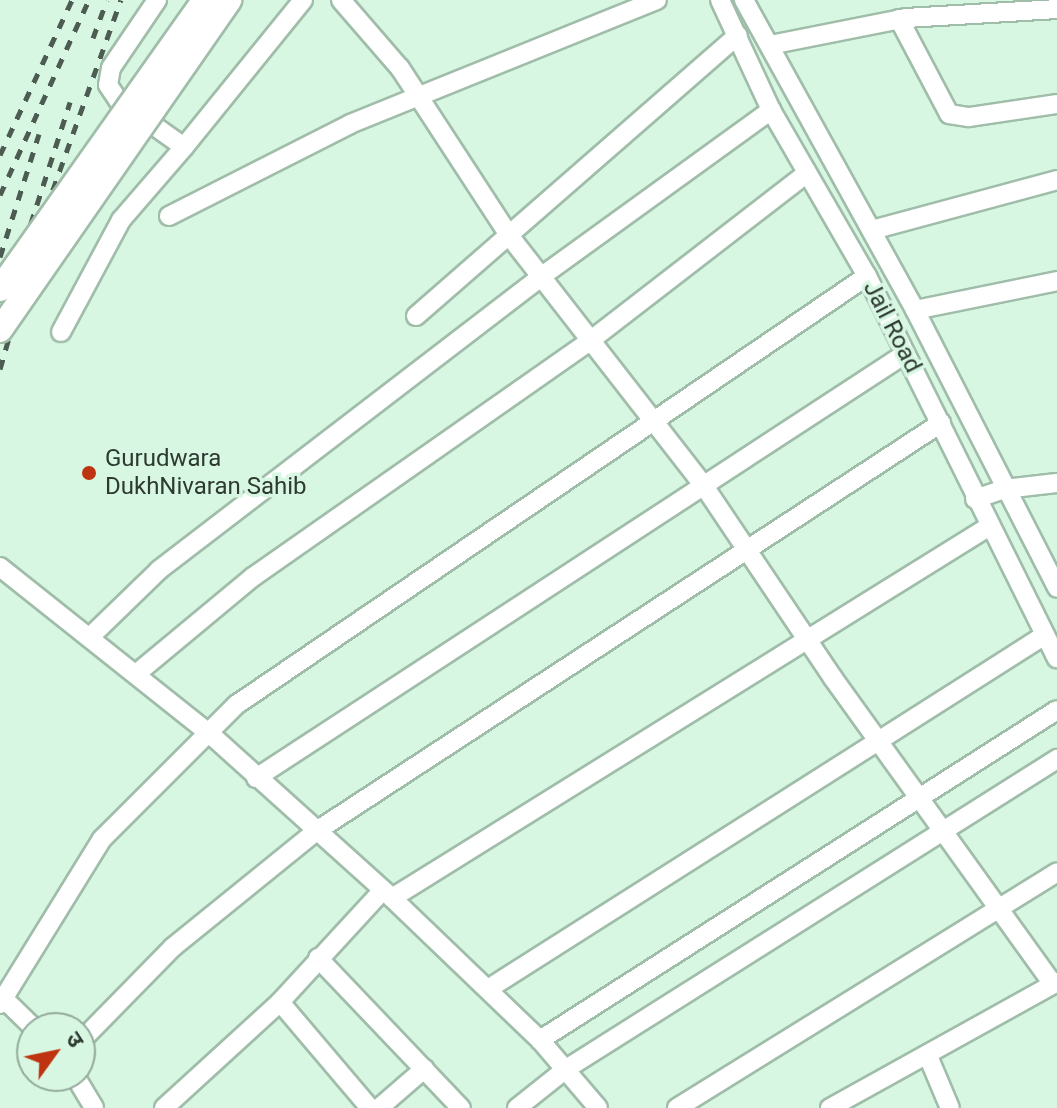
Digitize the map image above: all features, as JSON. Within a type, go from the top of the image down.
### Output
[{"type":"main road","points":[[0,289],[205,0]]},
{"type":"main road","points":[[0,330],[229,0]]},
{"type":"street","points":[[157,0],[111,68],[108,85],[118,100],[184,147]]},
{"type":"street","points":[[61,332],[121,220],[303,0]]},
{"type":"street","points":[[341,0],[421,97],[511,238],[704,486],[808,641],[997,909],[1055,983],[830,1108]]},
{"type":"street","points":[[169,216],[350,124],[657,0]]},
{"type":"street","name":"Jail Road","points":[[720,0],[771,110],[867,276],[941,423],[988,527],[1057,658]]},
{"type":"street","name":"Jail Road","points":[[744,0],[915,310],[1057,588]]},
{"type":"street","points":[[770,45],[899,19],[1057,9]]},
{"type":"street","points":[[899,19],[949,114],[969,117],[1057,104]]},
{"type":"street","points":[[416,316],[511,238],[738,35]]},
{"type":"street","points":[[91,636],[159,570],[542,276],[771,110]]},
{"type":"street","points":[[136,674],[253,577],[591,340],[807,173]]},
{"type":"street","points":[[872,230],[1057,180]]},
{"type":"street","points":[[2,1001],[88,857],[209,733],[259,689],[867,276]]},
{"type":"street","points":[[915,310],[1057,281]]},
{"type":"street","points":[[256,778],[905,354]]},
{"type":"street","points":[[96,1026],[173,947],[315,832],[941,423]]},
{"type":"street","points":[[975,499],[1004,489],[1057,483]]},
{"type":"street","points":[[164,1108],[280,1002],[318,958],[388,894],[808,641],[988,527]]},
{"type":"street","points":[[0,567],[91,636],[209,733],[315,832],[388,894],[540,1040],[598,1108]]},
{"type":"street","points":[[488,989],[1045,635]]},
{"type":"street","points":[[540,1040],[1057,710]]},
{"type":"street","points":[[517,1108],[566,1069],[1057,759]]},
{"type":"street","points":[[677,1108],[1057,872]]},
{"type":"street","points":[[318,958],[461,1108]]},
{"type":"street","points":[[280,1002],[370,1108]]},
{"type":"street","points":[[928,1056],[948,1107]]},
{"type":"street","points":[[379,1108],[424,1069]]},
{"type":"railway","points":[[0,155],[72,0]]},
{"type":"railway","points":[[0,195],[89,0]]},
{"type":"railway","points":[[93,38],[107,0]]},
{"type":"railway","points":[[0,369],[46,209],[121,0]]},
{"type":"railway","points":[[0,319],[70,102]]},
{"type":"railway","points":[[0,257],[39,134]]},
{"type":"place","name":"Gurudwara DukhNivaran Sahib","points":[[89,473]]}]
